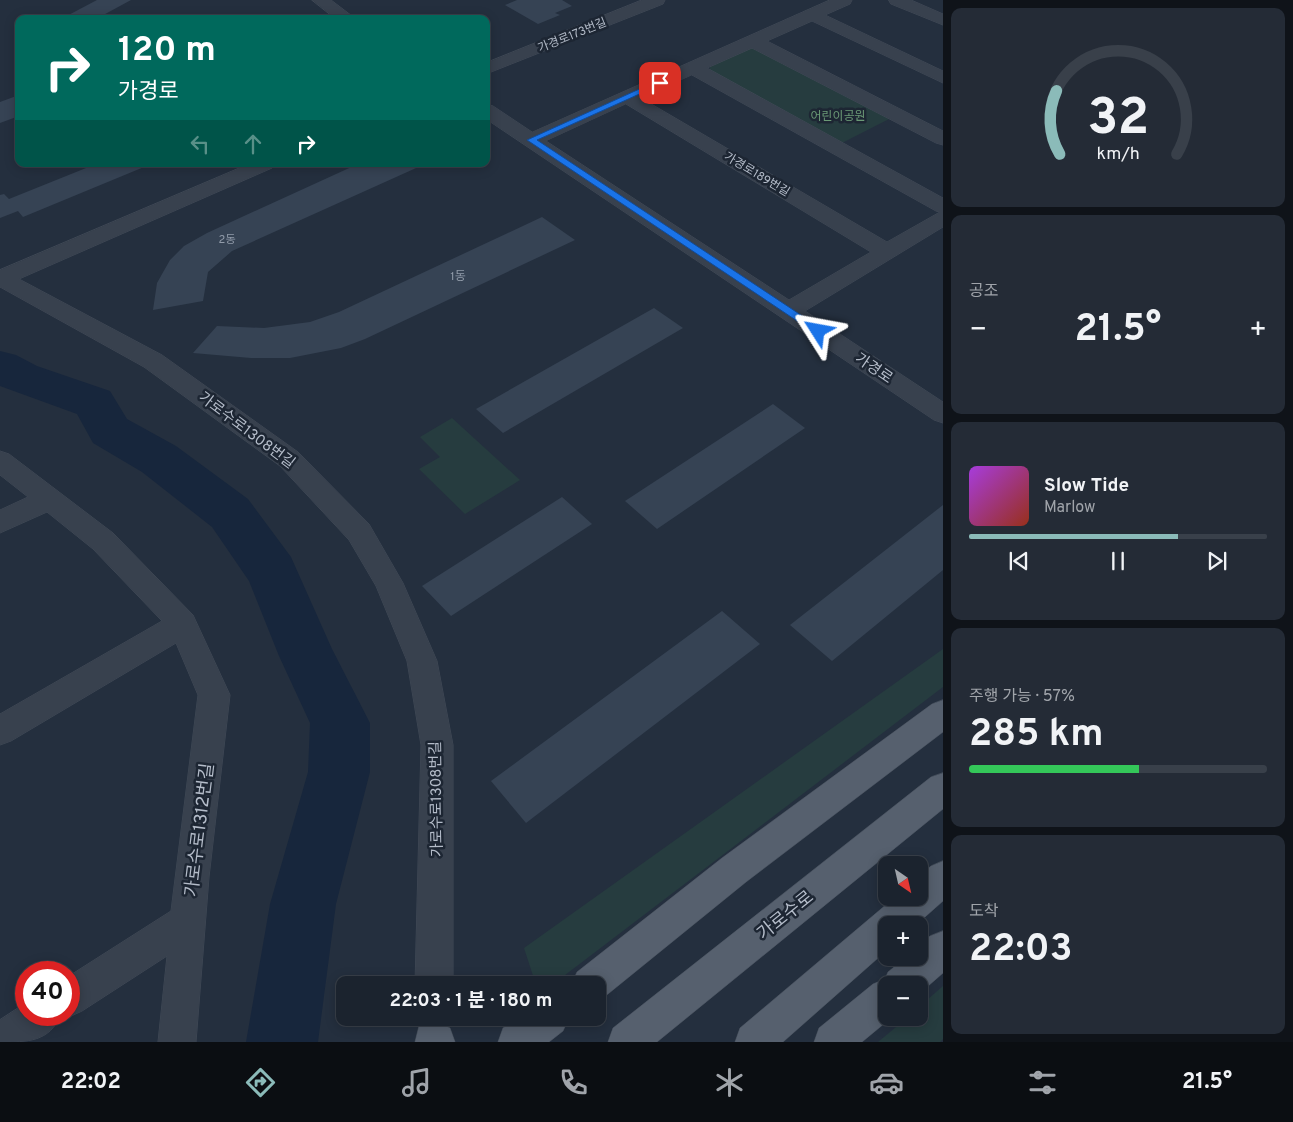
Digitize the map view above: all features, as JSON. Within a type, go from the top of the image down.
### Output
[{"type":"main road","points":[[601,976],[734,870],[943,714]]},
{"type":"main road","name":"가로수로","points":[[627,1042],[943,788]]},
{"type":"main road","points":[[899,916],[943,878]]},
{"type":"main road","points":[[754,1042],[878,935]]},
{"type":"main road","points":[[912,976],[943,949]]},
{"type":"main road","points":[[833,1042],[878,1004]]},
{"type":"main road","points":[[517,1042],[539,1026]]},
{"type":"main road","points":[[532,1042],[544,1026]]},
{"type":"street","points":[[320,0],[342,15]]},
{"type":"street","name":"가경로173번길","points":[[490,67],[657,0]]},
{"type":"street","points":[[531,140],[844,0]]},
{"type":"street","points":[[897,0],[943,20]]},
{"type":"street","points":[[813,15],[943,78]]},
{"type":"street","points":[[753,41],[943,139]]},
{"type":"street","points":[[692,68],[943,207]]},
{"type":"street","name":"가경로189번길","points":[[627,97],[887,252]]},
{"type":"street","name":"가경로","points":[[490,113],[943,414]]},
{"type":"street","points":[[0,278],[258,167]]},
{"type":"street","points":[[788,311],[943,218]]},
{"type":"street","name":"가로수로1308번길","points":[[0,278],[153,360],[289,459],[359,532],[389,583],[422,660],[437,745],[434,976]]},
{"type":"street","name":"가로수로1312번길","points":[[0,461],[103,541],[183,624],[214,694],[188,921],[177,1042]]},
{"type":"street","points":[[0,522],[49,499]]},
{"type":"street","points":[[0,731],[183,624]]},
{"type":"street","points":[[80,991],[188,921]]},
{"type":"street","points":[[0,1042],[25,1026]]},
{"type":"green space","name":"어린이공원","points":[[750,47],[761,48],[893,117],[840,144],[710,72],[710,67]]},
{"type":"green space","points":[[452,418],[520,480],[465,514],[419,469],[440,457],[420,437]]},
{"type":"green space","points":[[943,649],[943,687],[564,976],[533,976],[524,948]]},
{"type":"green space","points":[[943,986],[943,1039],[940,1042],[878,1042],[897,1026],[928,1026],[928,999]]},
{"type":"building","points":[[97,0],[131,0],[103,15],[69,15]]},
{"type":"building","points":[[517,0],[562,0],[572,6],[555,13],[560,15],[538,24],[505,5]]},
{"type":"building","points":[[15,96],[15,117],[0,123],[0,102]]},
{"type":"building","points":[[89,167],[144,167],[23,217],[18,211],[0,218],[0,195],[4,194],[9,199]]},
{"type":"building","points":[[351,167],[418,167],[232,251],[208,272],[203,301],[153,310],[157,283],[170,260],[184,246],[207,233]]},
{"type":"building","points":[[542,217],[575,240],[365,339],[341,348],[290,358],[251,358],[193,353],[217,326],[264,328],[310,322],[339,312]]},
{"type":"building","points":[[654,308],[683,328],[503,433],[476,409]]},
{"type":"building","points":[[773,404],[805,428],[657,529],[625,501]]},
{"type":"building","points":[[562,497],[592,524],[451,616],[422,586]]},
{"type":"building","points":[[943,505],[943,570],[832,661],[790,625]]},
{"type":"building","points":[[722,611],[760,644],[526,823],[491,781]]},
{"type":"waterway","points":[[0,366],[21,377],[94,403],[110,431],[159,459],[230,513],[272,572],[307,656],[340,723],[339,772],[303,904],[282,1042]]},
{"type":"route","points":[[660,83],[531,140],[818,331]]}]
